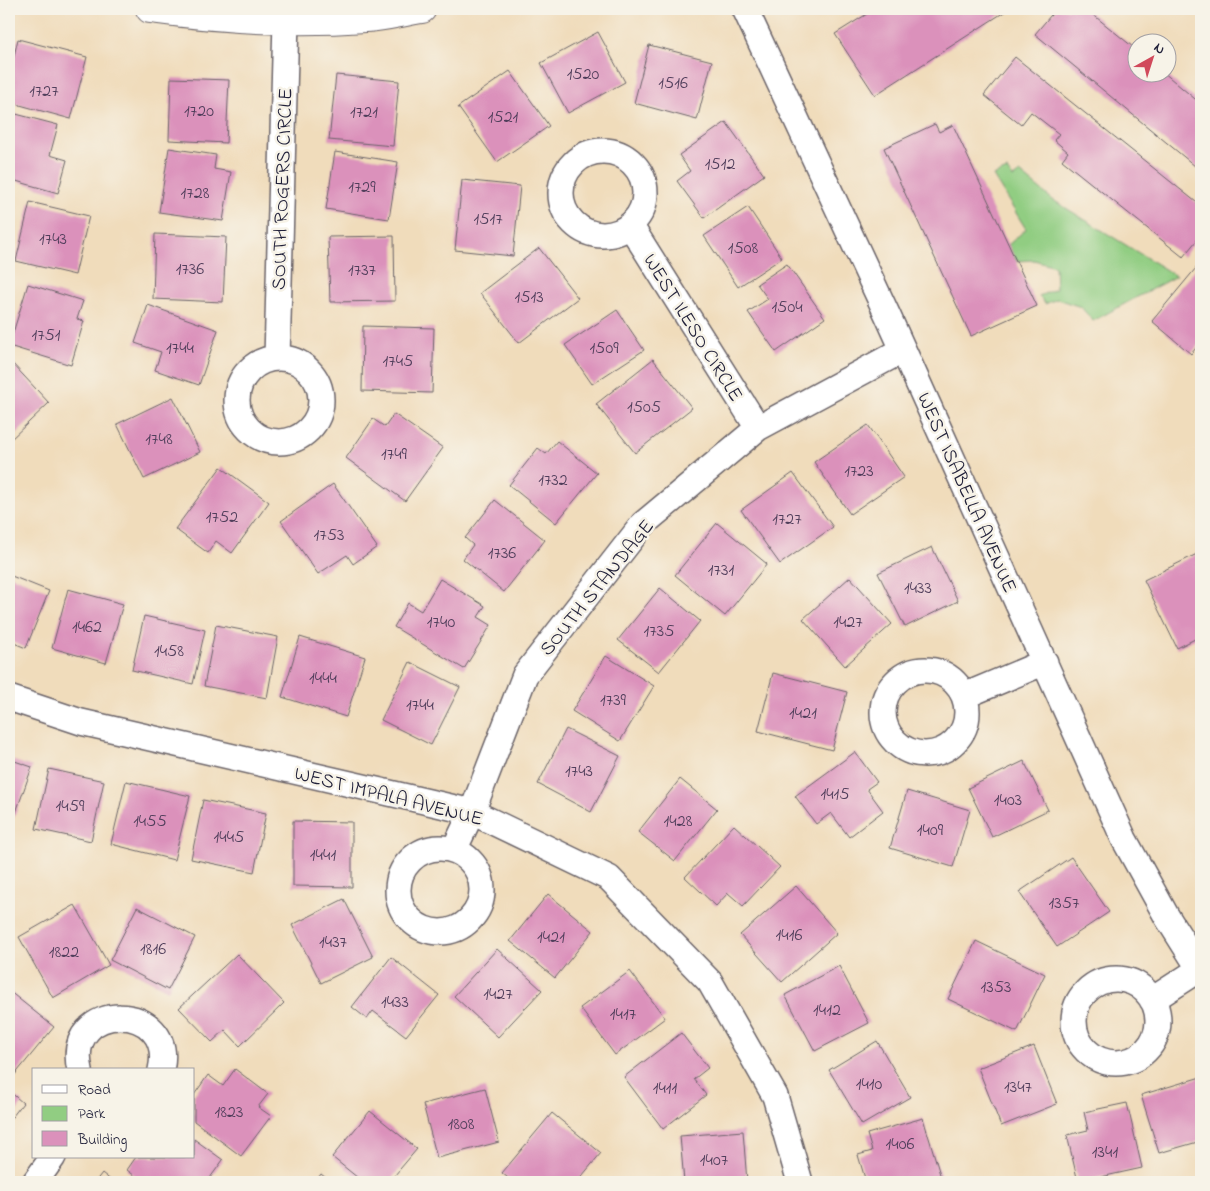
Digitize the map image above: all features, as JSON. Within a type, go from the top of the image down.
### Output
[{"type":"street","points":[[150,9],[202,16],[286,20],[366,18],[422,9]]},
{"type":"street","name":"WEST ISABELLA AVENUE","points":[[744,9],[904,350],[1124,839],[1167,917],[1201,970],[1152,1000]]},
{"type":"street","name":"SOUTH ROGERS CIRCLE","points":[[277,358],[286,20]]},
{"type":"street","name":"WEST ILESO CIRCLE","points":[[630,225],[758,428]]},
{"type":"street","name":"SOUTH STANDAGE","points":[[454,850],[472,812],[525,675],[643,524],[758,428],[904,350]]},
{"type":"street","points":[[964,696],[1044,662]]},
{"type":"street","name":"WEST IMPALA AVENUE","points":[[9,698],[81,722],[472,812],[609,878],[710,982],[775,1096],[800,1182]]},
{"type":"street","points":[[80,1068],[78,1059],[80,1044],[87,1032],[98,1022],[111,1016],[126,1016],[140,1021],[152,1030],[159,1042],[162,1055],[161,1068]]},
{"type":"street","points":[[35,1182],[52,1158]]},
{"type":"green space","points":[[1007,170],[1013,178],[1020,173],[1053,200],[1176,276],[1093,321],[1081,307],[1057,299],[1045,304],[1039,296],[1056,289],[1055,266],[1034,260],[1017,261],[1007,246],[1026,229],[993,176]]},
{"type":"building","points":[[875,9],[1009,9],[875,95],[835,34]]},
{"type":"building","points":[[1056,9],[1086,9],[1128,43],[1128,82],[1175,82],[1201,104],[1201,171],[1035,34]]},
{"type":"building","points":[[598,32],[625,82],[568,113],[541,63]]},
{"type":"building","points":[[18,39],[87,57],[71,119],[9,102],[9,77]]},
{"type":"building","points":[[649,45],[712,61],[697,120],[634,103]]},
{"type":"building","points":[[1015,57],[1201,206],[1201,235],[1183,257],[1062,160],[1068,152],[1054,140],[1059,134],[1031,112],[1021,125],[984,95]]},
{"type":"building","points":[[510,71],[549,126],[497,162],[458,107]]},
{"type":"building","points":[[336,75],[399,81],[393,146],[329,140]]},
{"type":"building","points":[[171,78],[229,80],[226,143],[169,140]]},
{"type":"building","points":[[16,114],[58,125],[50,155],[67,160],[58,193],[9,179],[9,135]]},
{"type":"building","points":[[726,122],[764,175],[704,218],[677,181],[690,171],[679,155]]},
{"type":"building","points":[[935,124],[939,132],[953,125],[1037,306],[971,336],[884,148]]},
{"type":"building","points":[[169,148],[216,155],[214,169],[231,172],[223,221],[159,212]]},
{"type":"building","points":[[335,152],[398,162],[389,219],[326,209]]},
{"type":"building","points":[[462,180],[520,186],[513,256],[455,250]]},
{"type":"building","points":[[30,202],[89,216],[75,275],[16,261]]},
{"type":"building","points":[[748,207],[782,258],[738,287],[704,236]]},
{"type":"building","points":[[155,234],[226,237],[223,302],[153,299]]},
{"type":"building","points":[[394,236],[395,301],[330,302],[328,237]]},
{"type":"building","points":[[539,248],[578,298],[519,343],[480,293]]},
{"type":"building","points":[[1201,262],[1201,342],[1191,354],[1152,321]]},
{"type":"building","points":[[787,264],[825,318],[776,352],[748,312],[768,299],[757,284]]},
{"type":"building","points":[[28,284],[83,301],[77,319],[84,321],[71,365],[9,346]]},
{"type":"building","points":[[148,305],[218,330],[199,385],[155,370],[161,352],[135,343]]},
{"type":"building","points":[[617,310],[644,350],[592,384],[565,345]]},
{"type":"building","points":[[363,326],[434,328],[432,393],[362,391]]},
{"type":"building","points":[[653,359],[692,408],[635,453],[596,404]]},
{"type":"building","points":[[11,362],[49,403],[9,441],[9,364]]},
{"type":"building","points":[[173,397],[200,452],[144,479],[117,424]]},
{"type":"building","points":[[394,414],[443,448],[405,501],[346,458],[373,419],[385,427]]},
{"type":"building","points":[[868,425],[904,477],[850,514],[814,462]]},
{"type":"building","points":[[557,441],[597,473],[556,523],[509,485],[538,448],[546,454]]},
{"type":"building","points":[[221,467],[269,502],[232,553],[216,541],[208,553],[175,529]]},
{"type":"building","points":[[793,473],[833,527],[780,564],[741,510]]},
{"type":"building","points":[[333,484],[377,547],[353,564],[347,555],[318,574],[281,521]]},
{"type":"building","points":[[495,500],[545,540],[504,592],[463,559],[473,545],[465,538]]},
{"type":"building","points":[[717,523],[767,564],[725,616],[675,575]]},
{"type":"building","points":[[932,547],[958,601],[905,627],[878,573]]},
{"type":"building","points":[[1201,552],[1201,636],[1177,648],[1144,580]]},
{"type":"building","points":[[9,575],[49,591],[26,648],[9,641]]},
{"type":"building","points":[[850,577],[892,624],[845,666],[803,619]]},
{"type":"building","points":[[440,579],[485,606],[478,617],[491,625],[464,669],[394,627],[408,603],[421,611]]},
{"type":"building","points":[[660,588],[700,621],[659,672],[618,640]]},
{"type":"building","points":[[68,589],[123,604],[106,663],[52,648]]},
{"type":"building","points":[[144,616],[205,630],[193,684],[132,670]]},
{"type":"building","points":[[216,625],[278,637],[267,698],[204,686]]},
{"type":"building","points":[[300,637],[365,657],[346,717],[282,697]]},
{"type":"building","points":[[606,656],[654,686],[620,741],[572,711]]},
{"type":"building","points":[[410,662],[460,687],[431,745],[381,720]]},
{"type":"building","points":[[773,673],[847,692],[832,750],[758,731]]},
{"type":"building","points":[[566,729],[620,756],[591,812],[538,784]]},
{"type":"building","points":[[855,752],[877,782],[867,789],[883,811],[849,837],[831,813],[816,824],[795,796]]},
{"type":"building","points":[[9,759],[32,767],[14,818],[9,816]]},
{"type":"building","points":[[1024,761],[1048,810],[992,837],[968,788]]},
{"type":"building","points":[[49,769],[104,781],[91,841],[36,829]]},
{"type":"building","points":[[680,779],[717,809],[675,861],[638,832]]},
{"type":"building","points":[[126,781],[190,796],[174,860],[111,844]]},
{"type":"building","points":[[907,791],[970,810],[953,867],[890,848]]},
{"type":"building","points":[[203,800],[266,813],[254,872],[191,859]]},
{"type":"building","points":[[293,821],[352,822],[352,887],[293,886]]},
{"type":"building","points":[[734,825],[780,867],[743,906],[728,893],[716,906],[685,877]]},
{"type":"building","points":[[1071,857],[1109,912],[1057,947],[1019,892]]},
{"type":"building","points":[[796,886],[837,933],[782,982],[740,935]]},
{"type":"building","points":[[548,894],[593,931],[555,978],[510,941]]},
{"type":"building","points":[[344,899],[373,957],[321,983],[292,925]]},
{"type":"building","points":[[75,905],[109,965],[53,998],[19,937]]},
{"type":"building","points":[[137,907],[195,937],[168,990],[110,960]]},
{"type":"building","points":[[976,941],[1045,974],[1017,1032],[948,999]]},
{"type":"building","points":[[497,949],[542,990],[498,1037],[454,996]]},
{"type":"building","points":[[237,954],[284,1003],[240,1046],[225,1030],[212,1042],[179,1008]]},
{"type":"building","points":[[391,957],[439,995],[406,1036],[373,1011],[367,1019],[352,1007]]},
{"type":"building","points":[[839,966],[869,1023],[815,1051],[785,995]]},
{"type":"building","points":[[630,971],[665,1018],[615,1055],[580,1008]]},
{"type":"building","points":[[9,991],[54,1027],[13,1077],[9,1073]]},
{"type":"building","points":[[681,1033],[708,1068],[694,1079],[706,1095],[663,1129],[624,1077]]},
{"type":"building","points":[[877,1041],[910,1097],[862,1125],[829,1070]]},
{"type":"building","points":[[1034,1046],[1057,1104],[1001,1126],[978,1068]]},
{"type":"building","points":[[235,1069],[268,1094],[258,1107],[271,1116],[241,1156],[195,1122],[195,1094],[208,1075],[223,1086]]},
{"type":"building","points":[[1201,1077],[1201,1141],[1159,1153],[1141,1095]]},
{"type":"building","points":[[485,1088],[499,1142],[437,1158],[423,1104]]},
{"type":"building","points":[[9,1091],[23,1103],[9,1121]]},
{"type":"building","points":[[1127,1103],[1142,1168],[1078,1182],[1067,1135],[1088,1130],[1084,1112]]},
{"type":"building","points":[[370,1111],[417,1149],[389,1182],[363,1182],[332,1157]]},
{"type":"building","points":[[552,1113],[601,1153],[577,1182],[513,1182],[502,1173]]},
{"type":"building","points":[[923,1118],[942,1181],[866,1182],[858,1155],[872,1151],[867,1134]]},
{"type":"building","points":[[743,1131],[747,1182],[684,1182],[680,1136]]},
{"type":"building","points":[[195,1140],[223,1160],[207,1182],[143,1182],[127,1170],[135,1158],[195,1158]]},
{"type":"building","points":[[102,1173],[113,1182],[95,1182]]},
{"type":"building","points":[[321,1174],[331,1182],[315,1182]]}]
